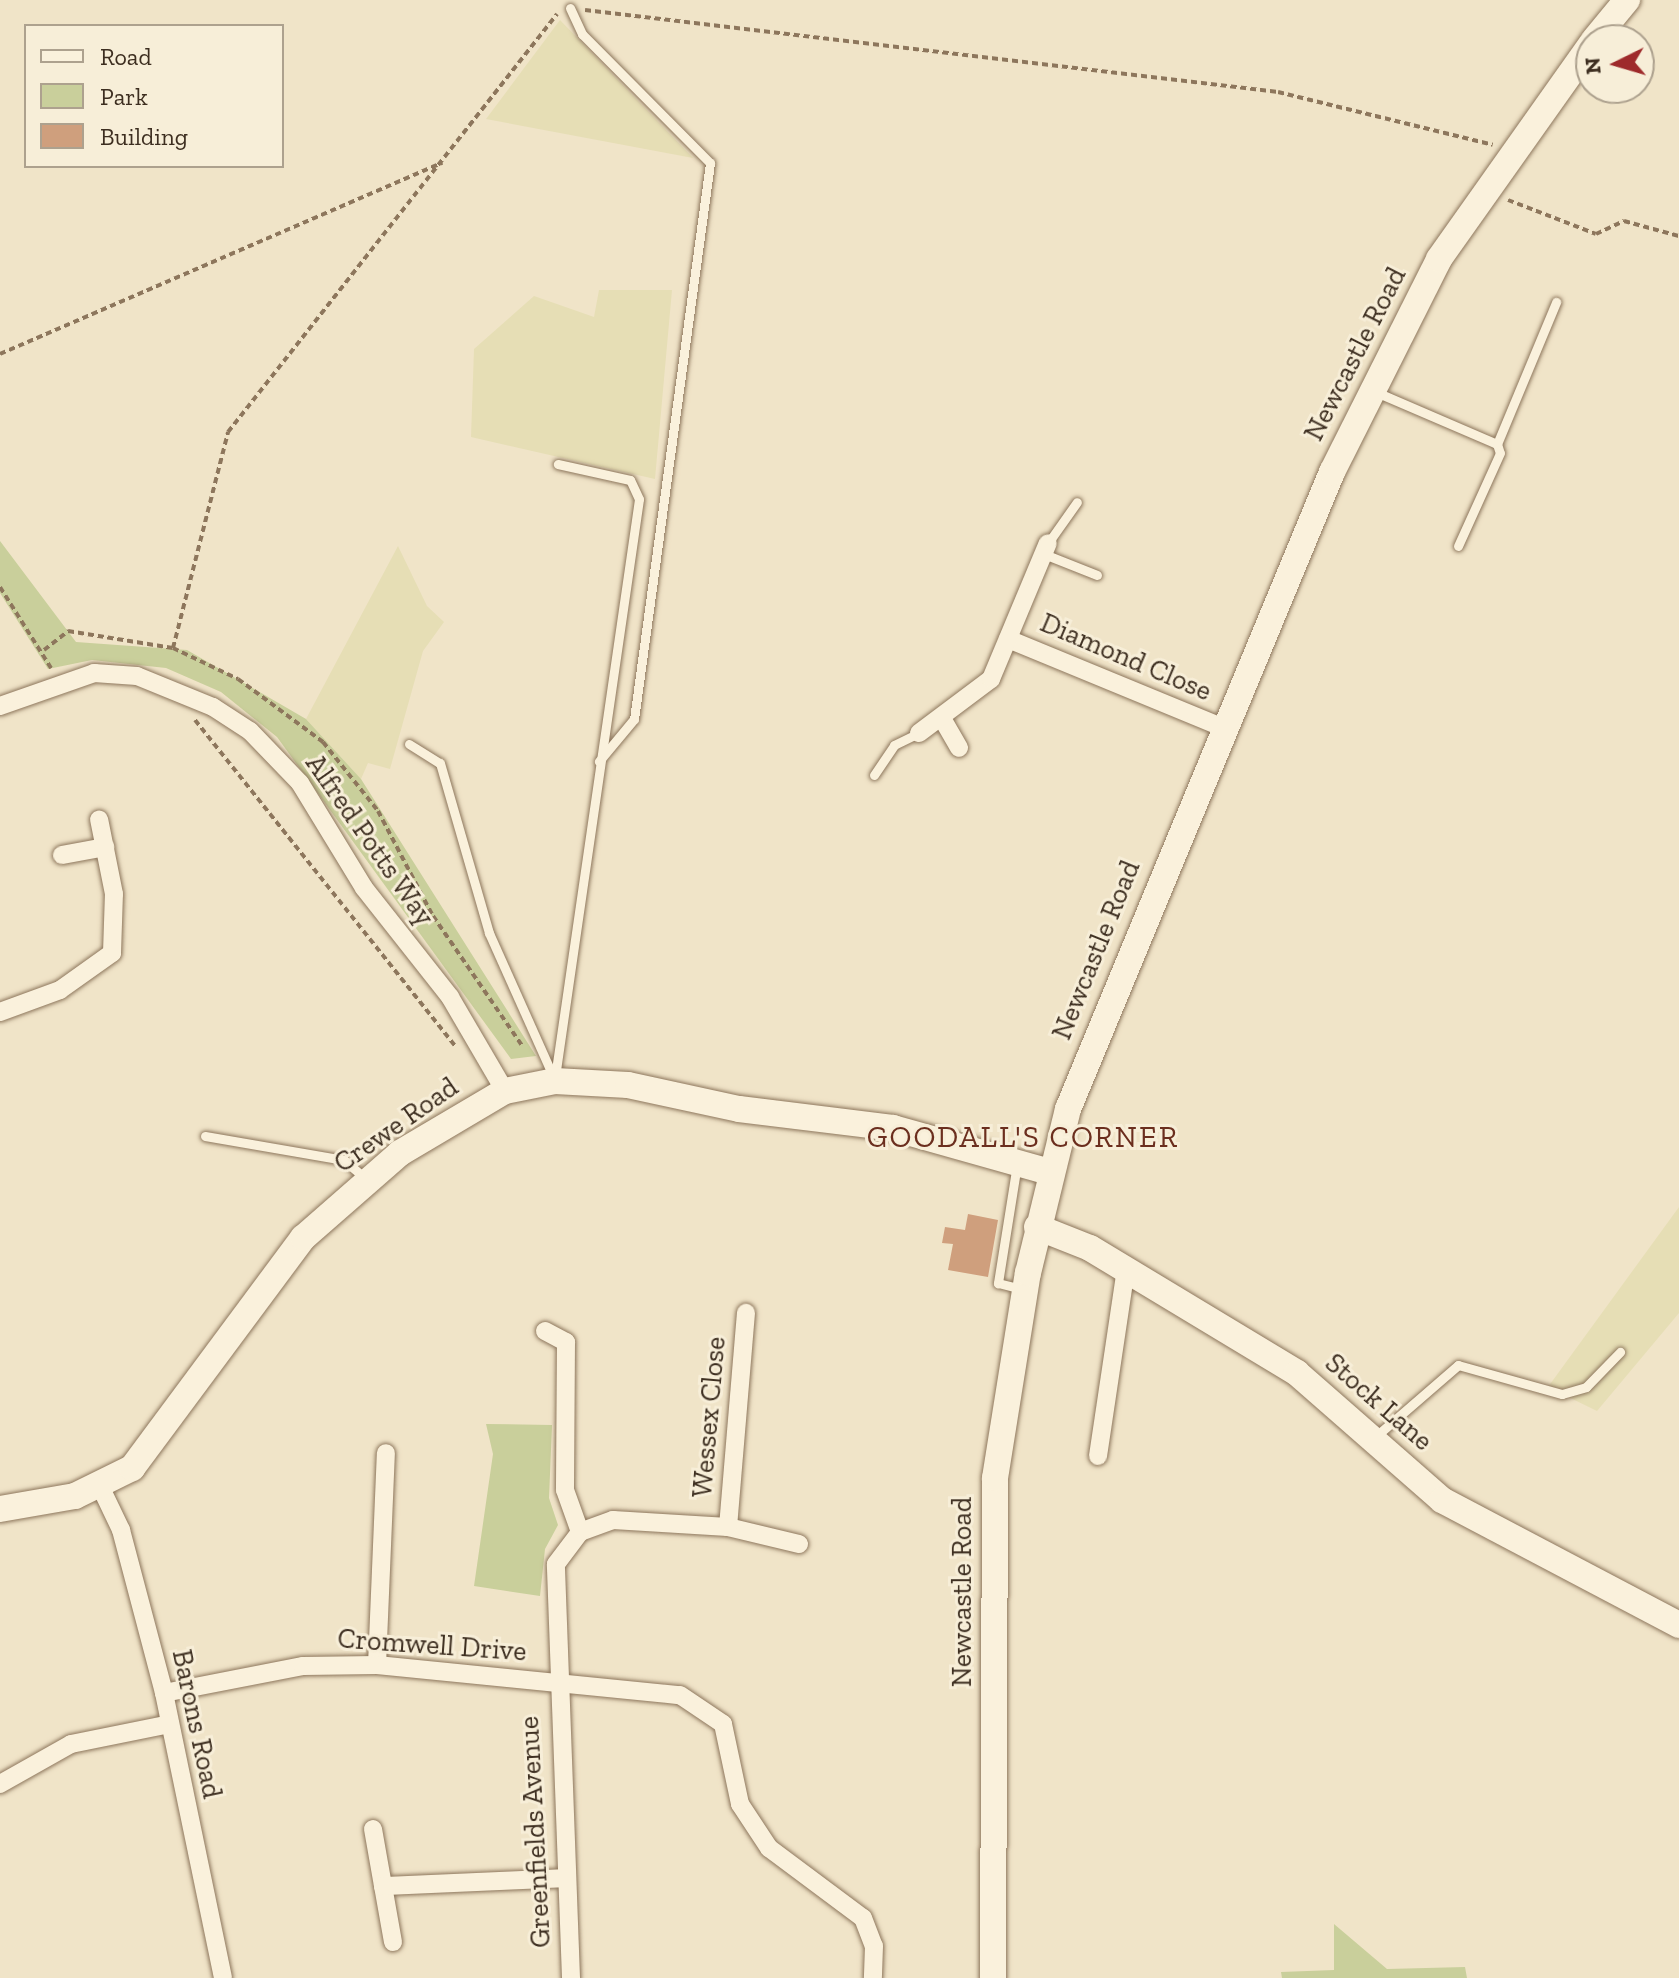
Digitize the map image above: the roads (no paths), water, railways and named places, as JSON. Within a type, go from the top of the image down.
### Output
[{"type":"street","name":"Newcastle Road","points":[[1608,24],[1627,0]]},
{"type":"street","name":"Newcastle Road","points":[[993,1978],[995,1478],[1025,1289],[1050,1172],[1088,1056],[1222,727],[1373,391],[1482,189],[1575,65]]},
{"type":"street","name":"Diamond Close","points":[[919,733],[981,692],[1008,639],[1046,549]]},
{"type":"street","name":"Diamond Close","points":[[1008,639],[1222,727]]},
{"type":"street","name":"Alfred Potts Way","points":[[0,706],[56,682],[94,673],[174,688],[250,731],[300,783],[364,888],[450,997],[505,1091]]},
{"type":"street","points":[[943,720],[959,748]]},
{"type":"street","points":[[0,1012],[60,990],[112,953],[117,932],[99,819]]},
{"type":"street","points":[[62,855],[105,847]]},
{"type":"street","name":"Crewe Road","points":[[0,1509],[101,1488],[156,1445],[303,1238],[367,1180],[505,1091],[547,1081],[628,1085],[739,1109],[893,1128],[1050,1172]]},
{"type":"street","name":"Stock Lane","points":[[1037,1227],[1126,1269],[1297,1373],[1442,1500],[1679,1625]]},
{"type":"street","points":[[1098,1456],[1126,1269]]},
{"type":"street","name":"Wessex Close","points":[[728,1527],[746,1313]]},
{"type":"street","points":[[545,1331],[566,1342],[565,1490],[580,1532],[556,1564],[555,1683]]},
{"type":"street","points":[[377,1665],[386,1453]]},
{"type":"street","name":"Barons Road","points":[[101,1488],[121,1530],[164,1693],[223,1978]]},
{"type":"street","name":"Wessex Close","points":[[580,1532],[613,1520],[728,1527],[799,1544]]},
{"type":"street","name":"Cromwell Drive","points":[[164,1693],[303,1666],[377,1665],[680,1695],[723,1724],[751,1826],[769,1848],[863,1918],[874,1946],[873,1978]]},
{"type":"street","name":"Greenfields Avenue","points":[[555,1683],[571,1978]]},
{"type":"street","points":[[0,1784],[71,1744],[170,1724]]},
{"type":"street","points":[[373,1829],[393,1942]]},
{"type":"street","points":[[383,1886],[565,1878]]},
{"type":"lane","points":[[570,8],[582,34],[710,163],[634,719],[599,761]]},
{"type":"lane","points":[[1458,546],[1500,453],[1497,444],[1556,302]]},
{"type":"lane","points":[[1373,391],[1497,444]]},
{"type":"lane","points":[[547,1081],[639,499],[630,480],[558,464]]},
{"type":"lane","points":[[1077,502],[1046,549],[1097,575]]},
{"type":"lane","points":[[874,775],[894,745],[919,733]]},
{"type":"lane","points":[[409,744],[440,763],[489,933],[547,1081]]},
{"type":"lane","points":[[205,1136],[344,1160],[367,1180]]},
{"type":"lane","points":[[1017,1161],[998,1283],[1025,1289]]},
{"type":"lane","points":[[1372,1439],[1458,1365],[1562,1394],[1586,1387],[1620,1352]]},
{"type":"district","name":"GOODALL'S CORNER","points":[[1023,1137]]}]
